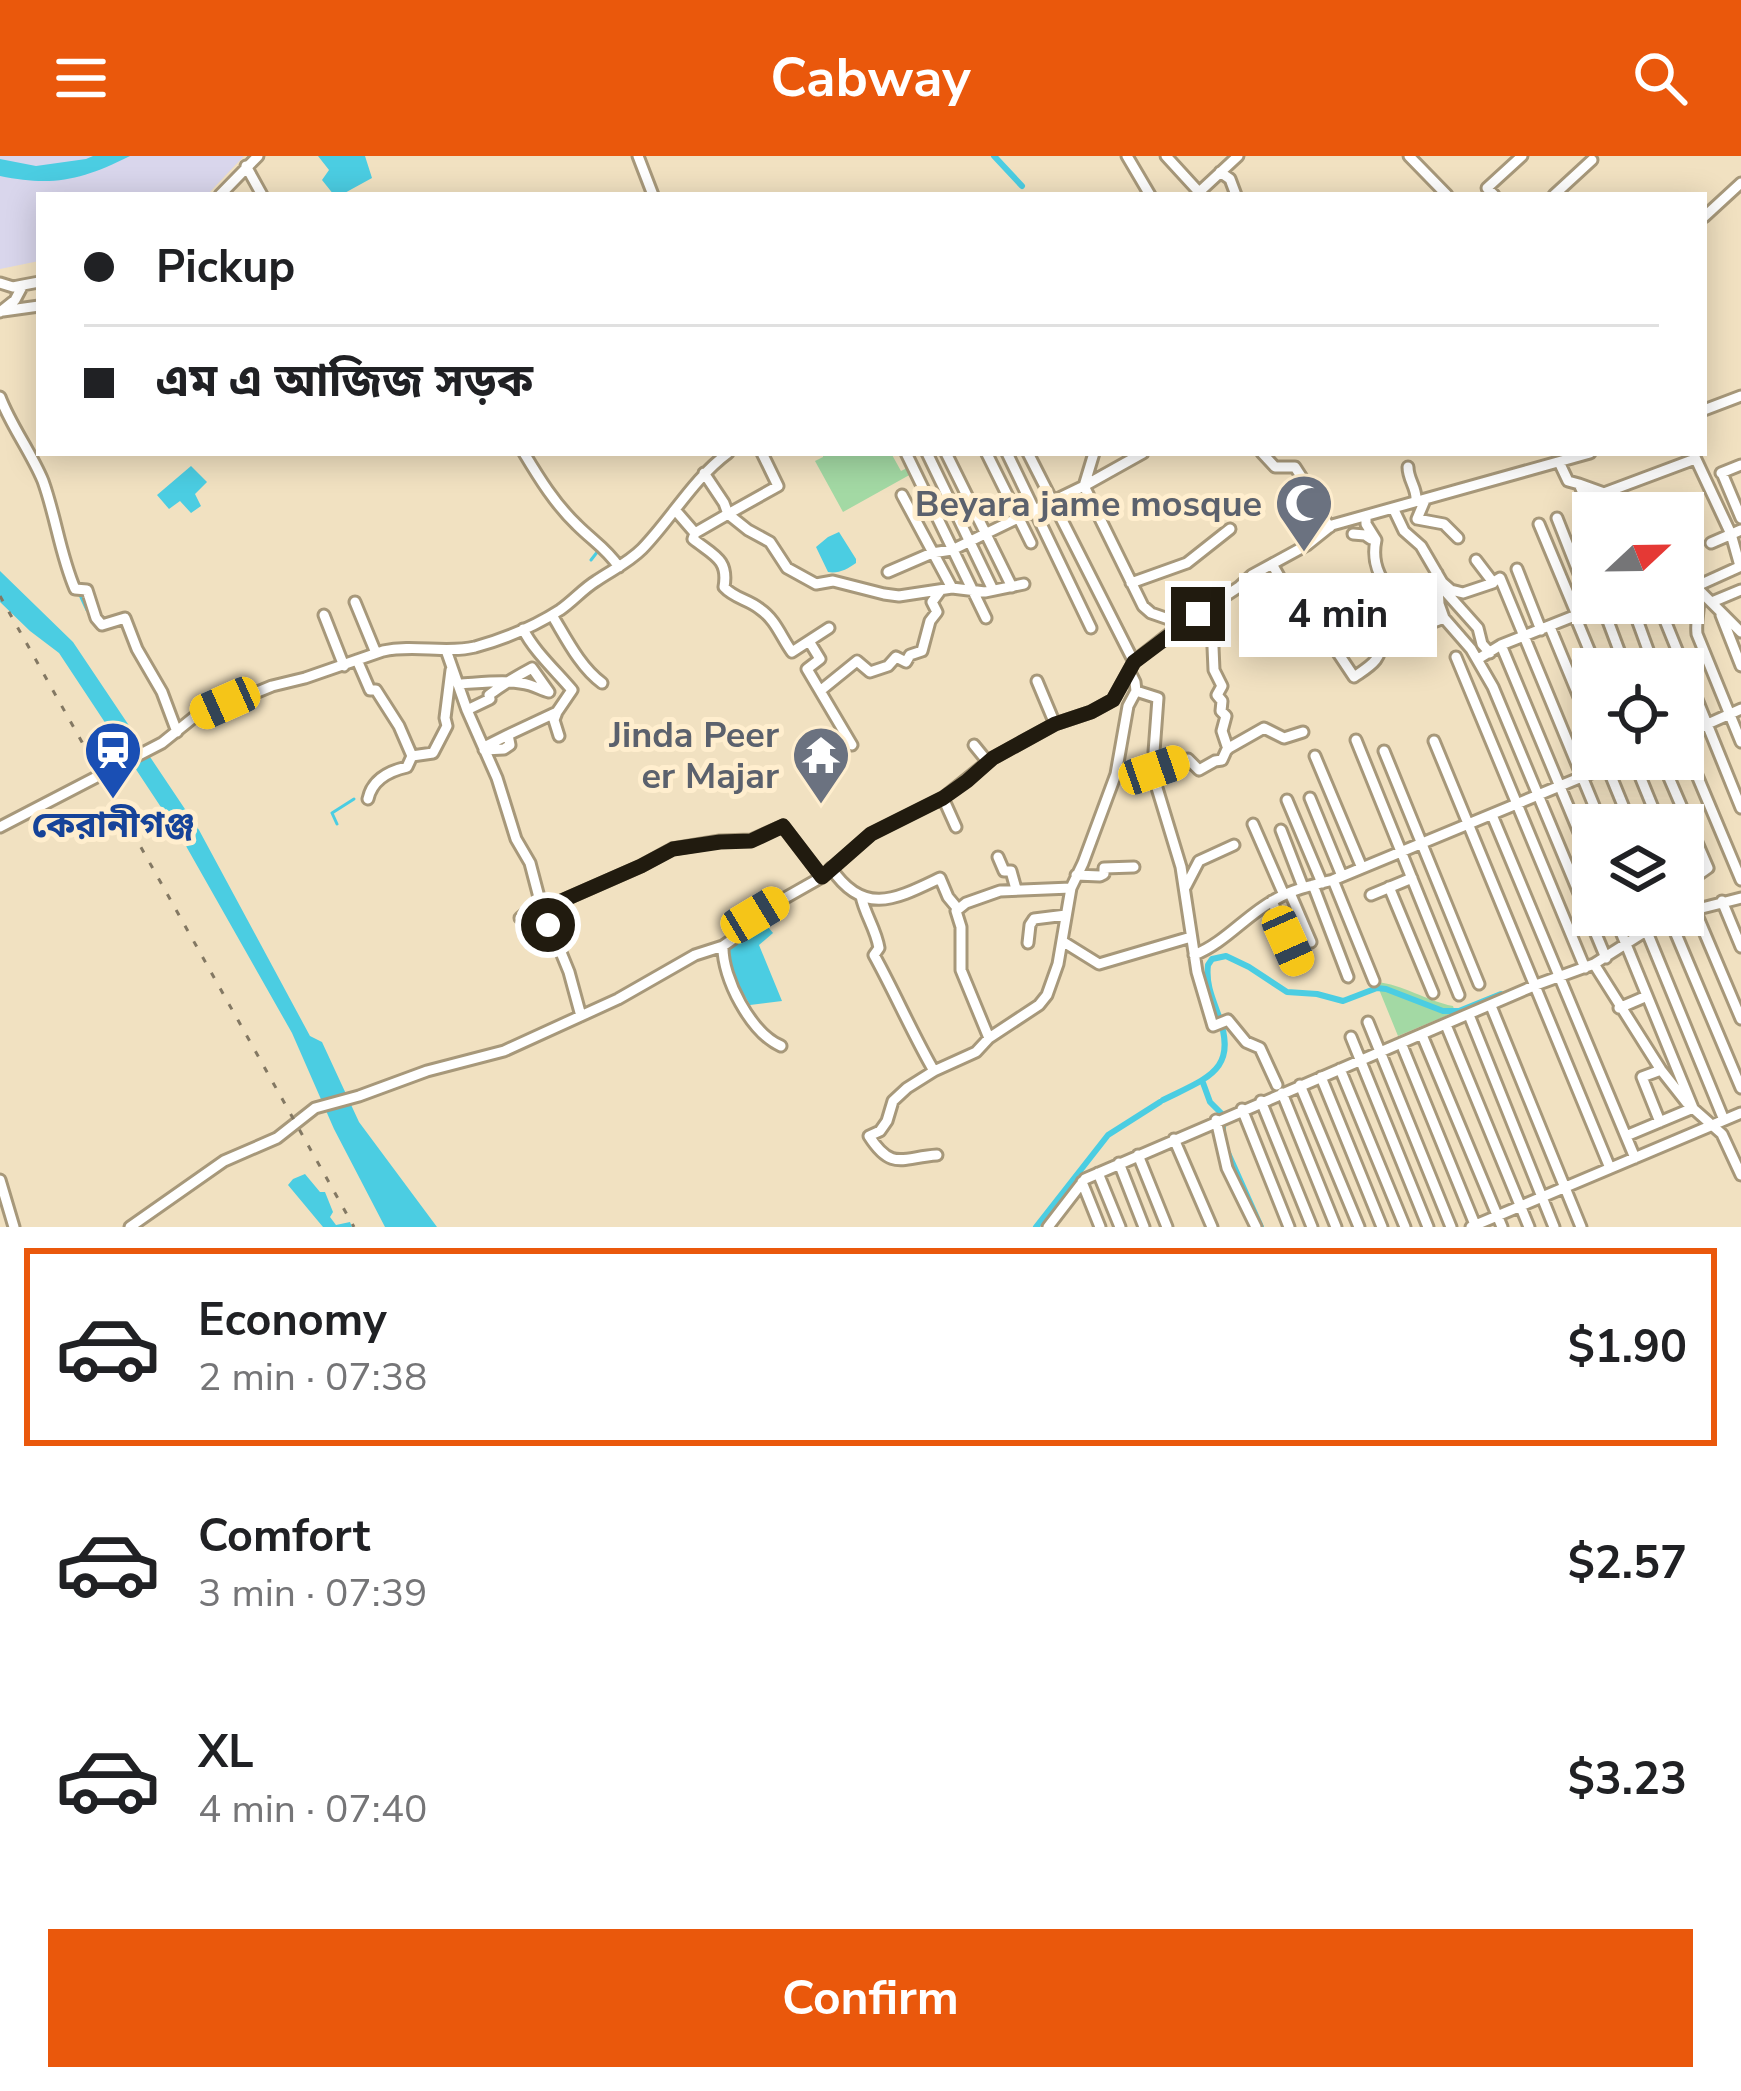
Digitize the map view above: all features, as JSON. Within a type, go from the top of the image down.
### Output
[{"type":"street","points":[[226,192],[258,156]]},
{"type":"street","points":[[638,156],[652,192]]},
{"type":"street","points":[[1183,156],[1169,160],[1195,192]]},
{"type":"street","points":[[1199,192],[1238,156]]},
{"type":"street","points":[[1409,156],[1444,192]]},
{"type":"street","points":[[1488,192],[1522,156]]},
{"type":"street","points":[[1134,159],[1149,192]]},
{"type":"street","points":[[1557,192],[1592,160]]},
{"type":"street","points":[[247,166],[260,192]]},
{"type":"street","points":[[1220,172],[1230,179],[1235,192]]},
{"type":"street","points":[[1707,214],[1741,183]]},
{"type":"street","points":[[0,283],[13,287],[36,283]]},
{"type":"street","points":[[1,311],[23,285]]},
{"type":"street","points":[[1,311],[36,306]]},
{"type":"street","points":[[1707,409],[1741,396]]},
{"type":"street","points":[[0,397],[41,477],[75,590],[87,590],[102,625],[125,619],[177,732]]},
{"type":"street","points":[[526,456],[572,521],[604,545],[619,566]]},
{"type":"street","points":[[0,827],[118,767],[225,703],[396,648],[477,646],[552,615],[642,549],[704,473],[724,456]]},
{"type":"street","points":[[764,456],[778,485],[695,533],[693,539],[722,562],[727,575],[724,587],[769,616],[792,652],[829,628]]},
{"type":"street","points":[[907,456],[986,618]]},
{"type":"street","points":[[928,456],[993,590]]},
{"type":"street","points":[[704,473],[728,514],[770,542],[787,568],[816,584],[833,581],[890,595],[1018,585],[985,533],[947,456]]},
{"type":"street","points":[[989,456],[1031,542]]},
{"type":"street","points":[[1008,456],[1090,628]]},
{"type":"street","points":[[937,1155],[896,1161],[878,1151],[869,1136],[880,1131],[893,1101],[907,1088],[976,1052],[1044,1000],[1055,972],[1071,888],[1116,774],[1128,706],[1136,691],[1132,667],[1030,456]]},
{"type":"street","points":[[1093,456],[1084,486],[1131,583],[1150,613],[1183,624]]},
{"type":"street","points":[[888,572],[932,553],[952,550],[1138,456]]},
{"type":"street","points":[[1265,456],[1275,467],[1294,467],[1301,474],[1302,488],[1330,526]]},
{"type":"street","points":[[130,1227],[224,1161],[277,1138],[315,1108],[504,1051],[695,955],[723,946],[755,915],[822,877],[871,834],[943,798],[987,761],[1055,724],[1113,700],[1132,667],[1183,624],[1330,526],[1580,456]]},
{"type":"street","points":[[1606,492],[1694,456],[1736,532],[1739,569],[1704,583]]},
{"type":"street","points":[[1559,462],[1568,481],[1601,492]]},
{"type":"street","points":[[1408,467],[1408,478],[1420,500],[1417,519],[1444,524],[1458,538]]},
{"type":"street","points":[[1706,480],[1740,468]]},
{"type":"street","points":[[1722,473],[1741,518]]},
{"type":"street","points":[[1579,484],[1582,492]]},
{"type":"street","points":[[902,495],[946,589]]},
{"type":"street","points":[[1394,510],[1403,531],[1421,546],[1490,652]]},
{"type":"street","points":[[676,511],[695,533]]},
{"type":"street","points":[[1366,516],[1376,540],[1373,555],[1382,579],[1393,593],[1426,615],[1444,619]]},
{"type":"street","points":[[1557,518],[1572,548]]},
{"type":"street","points":[[1539,524],[1572,606]]},
{"type":"street","points":[[1131,583],[1186,562],[1229,529]]},
{"type":"street","points":[[1711,543],[1736,532]]},
{"type":"street","points":[[1353,534],[1376,540]]},
{"type":"street","points":[[1476,560],[1495,583],[1524,636],[1572,753]]},
{"type":"street","points":[[1272,563],[1297,608],[1330,641],[1354,677],[1378,661],[1382,638],[1374,620],[1393,593]]},
{"type":"street","points":[[1517,569],[1572,685]]},
{"type":"street","points":[[1382,579],[1377,584],[1383,603]]},
{"type":"street","points":[[1439,580],[1463,593],[1495,583]]},
{"type":"street","points":[[1439,580],[1444,619],[1478,659],[1493,687],[1606,958]]},
{"type":"street","points":[[820,692],[857,661],[870,672],[896,657],[904,662],[922,651],[937,612],[932,602],[946,589]]},
{"type":"street","points":[[1715,605],[1741,590]]},
{"type":"street","points":[[1704,593],[1741,632]]},
{"type":"street","points":[[356,602],[376,653]]},
{"type":"street","points":[[1715,605],[1741,666]]},
{"type":"street","points":[[324,615],[344,666]]},
{"type":"street","points":[[552,615],[598,679],[572,690]]},
{"type":"street","points":[[1478,659],[1572,618]]},
{"type":"street","points":[[1382,638],[1444,619]]},
{"type":"street","points":[[1666,624],[1741,808]]},
{"type":"street","points":[[1696,624],[1741,742]]},
{"type":"street","points":[[1364,631],[1377,626]]},
{"type":"street","points":[[523,629],[572,690]]},
{"type":"street","points":[[809,641],[820,659],[807,668],[852,745]]},
{"type":"street","points":[[1501,646],[1572,816]]},
{"type":"street","points":[[1214,647],[1228,749]]},
{"type":"street","points":[[446,650],[515,839],[530,862],[581,1016]]},
{"type":"street","points":[[1456,657],[1515,806],[1589,966],[1660,1070],[1693,1108],[1719,1122]]},
{"type":"street","points":[[357,660],[412,757]]},
{"type":"street","points":[[559,736],[554,721],[582,662]]},
{"type":"street","points":[[412,757],[433,753],[446,731],[452,666]]},
{"type":"street","points":[[459,684],[527,684],[549,692],[560,675]]},
{"type":"street","points":[[1037,681],[1055,724]]},
{"type":"street","points":[[467,710],[507,684]]},
{"type":"street","points":[[1136,691],[1158,698],[1154,770],[1185,887],[1200,988],[1213,1026],[1228,1020],[1246,1042],[1263,1052],[1336,1227]]},
{"type":"street","points":[[1706,725],[1741,710]]},
{"type":"street","points":[[484,750],[557,712]]},
{"type":"street","points":[[389,735],[392,718]]},
{"type":"street","points":[[1154,770],[1188,759],[1199,770],[1222,760],[1228,749],[1264,728],[1284,738],[1303,732]]},
{"type":"street","points":[[1356,740],[1460,995]]},
{"type":"street","points":[[1434,741],[1610,1168]]},
{"type":"street","points":[[974,745],[987,761]]},
{"type":"street","points":[[1384,751],[1479,985]]},
{"type":"street","points":[[1315,756],[1362,868]]},
{"type":"street","points":[[368,799],[372,788],[392,770],[407,767],[412,757]]},
{"type":"street","points":[[1194,955],[1287,894],[1575,780]]},
{"type":"street","points":[[1700,780],[1741,880]]},
{"type":"street","points":[[943,798],[956,827]]},
{"type":"street","points":[[1310,798],[1323,882],[1348,977]]},
{"type":"street","points":[[1287,800],[1374,980]]},
{"type":"street","points":[[1492,815],[1635,1157]]},
{"type":"street","points":[[1253,824],[1311,942]]},
{"type":"street","points":[[520,918],[673,849],[751,841],[783,826],[822,877]]},
{"type":"street","points":[[1281,830],[1323,882]]},
{"type":"street","points":[[1185,887],[1199,861],[1234,845]]},
{"type":"street","points":[[998,857],[1004,871],[1011,871],[1016,889]]},
{"type":"street","points":[[1076,874],[1100,876],[1104,868],[1134,867]]},
{"type":"street","points":[[831,868],[861,896],[880,900],[901,897],[940,878],[957,910],[962,927],[961,970],[989,1038]]},
{"type":"street","points":[[1371,895],[1412,878]]},
{"type":"street","points":[[1389,887],[1433,993]]},
{"type":"street","points":[[944,920],[981,897],[1016,889],[1071,888]]},
{"type":"street","points":[[861,896],[877,935],[879,948],[874,955],[934,1071]]},
{"type":"street","points":[[1704,907],[1741,898]]},
{"type":"street","points":[[1272,901],[1298,964]]},
{"type":"street","points":[[1722,901],[1741,946]]},
{"type":"street","points":[[1028,943],[1034,919],[1066,915]]},
{"type":"street","points":[[1622,936],[1693,1108]]},
{"type":"street","points":[[1051,1225],[1082,1182],[1098,1173],[1261,1102],[1280,1089],[1321,1077],[1589,966],[1639,936]]},
{"type":"street","points":[[1648,936],[1741,1175]]},
{"type":"street","points":[[1687,936],[1741,1088]]},
{"type":"street","points":[[1692,936],[1741,1019]]},
{"type":"street","points":[[1062,941],[1099,964],[1191,938]]},
{"type":"street","points":[[723,946],[731,980],[751,1020],[781,1046]]},
{"type":"street","points":[[1619,1008],[1647,996]]},
{"type":"street","points":[[1491,1006],[1581,1227]]},
{"type":"street","points":[[1469,1015],[1554,1227]]},
{"type":"street","points":[[1368,1022],[1451,1227]]},
{"type":"street","points":[[1446,1025],[1529,1227]]},
{"type":"street","points":[[1421,1035],[1500,1221]]},
{"type":"street","points":[[1352,1037],[1428,1227]]},
{"type":"street","points":[[1401,1043],[1474,1226],[1500,1221],[1520,1206],[1741,1113]]},
{"type":"street","points":[[1340,1069],[1405,1227]]},
{"type":"street","points":[[1660,1070],[1642,1077],[1660,1122]]},
{"type":"street","points":[[1321,1077],[1382,1227]]},
{"type":"street","points":[[1300,1085],[1359,1227]]},
{"type":"street","points":[[1261,1102],[1312,1227]]},
{"type":"street","points":[[1626,1136],[1693,1108]]},
{"type":"street","points":[[1241,1109],[1289,1227]]},
{"type":"street","points":[[1222,1118],[1227,1168],[1256,1227]]},
{"type":"street","points":[[1174,1138],[1212,1227]]},
{"type":"street","points":[[1138,1155],[1167,1227]]},
{"type":"street","points":[[1119,1163],[1144,1227]]},
{"type":"street","points":[[1098,1173],[1120,1227]]},
{"type":"street","points":[[14,1227],[0,1178],[15,1174]]},
{"type":"street","points":[[1082,1182],[1100,1227]]},
{"type":"shaded area","points":[[0,156],[244,156],[210,192],[36,192],[36,262],[0,269]]},
{"type":"green space","points":[[893,456],[901,471],[909,467],[913,473],[843,512],[815,461]]},
{"type":"green space","points":[[1376,982],[1453,1006],[1455,1012],[1398,1036]]},
{"type":"water","points":[[93,156],[130,156],[67,179],[0,176],[0,159],[36,166]]},
{"type":"water","points":[[318,156],[365,156],[372,178],[346,192],[332,192],[322,180],[329,170]]},
{"type":"water","points":[[191,466],[207,482],[195,494],[201,506],[191,513],[180,501],[169,509],[157,495]]},
{"type":"water","points":[[839,532],[856,563],[828,572],[816,547]]},
{"type":"water","points":[[0,571],[73,642],[199,830],[310,1036],[322,1042],[359,1122],[437,1227],[385,1227],[334,1129],[292,1033],[182,839],[59,653],[0,602]]},
{"type":"water","points":[[763,921],[773,933],[759,945],[782,1001],[750,1005],[725,950]]},
{"type":"water","points":[[305,1174],[325,1192],[336,1225],[350,1222],[352,1227],[323,1227],[288,1185]]},
{"type":"waterway","points":[[994,156],[1022,186]]},
{"type":"waterway","points":[[32,464],[51,523]]},
{"type":"waterway","points":[[591,560],[598,551]]},
{"type":"waterway","points":[[75,592],[87,610]]},
{"type":"waterway","points":[[337,824],[332,813],[354,799]]},
{"type":"waterway","points":[[1163,1100],[1206,1077],[1222,1059],[1223,1031],[1208,977],[1212,959],[1226,956],[1287,992],[1343,1001],[1377,988],[1443,1011],[1459,1011],[1501,994]]},
{"type":"waterway","points":[[1202,1080],[1210,1102],[1223,1115],[1223,1135]]},
{"type":"waterway","points":[[1036,1227],[1108,1135],[1160,1102]]},
{"type":"waterway","points":[[1228,1153],[1261,1227]]},
{"type":"railway","points":[[0,596],[354,1227]]},
{"type":"place","name":"Beyara jame mosque","points":[[1304,554]]},
{"type":"place","name":"কেরানীগঞ্জ","points":[[113,801]]},
{"type":"place","name":"Jinda Peer er Majar","points":[[821,806]]},
{"type":"route","points":[[548,925],[543,909],[673,849],[751,841],[783,826],[822,877],[871,834],[943,798],[987,761],[1055,724],[1113,700],[1134,662],[1198,614]]}]
